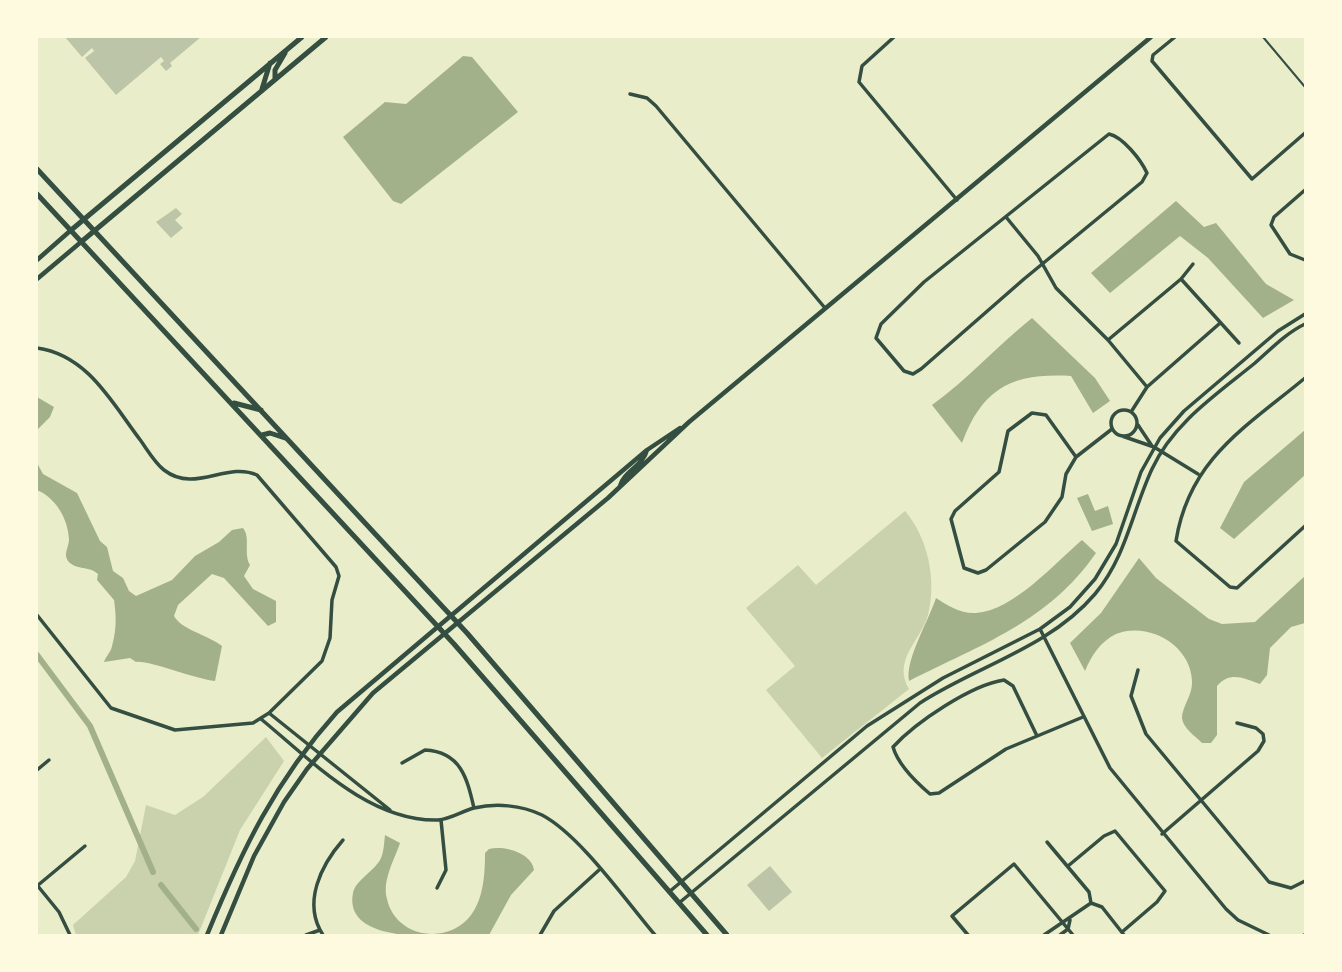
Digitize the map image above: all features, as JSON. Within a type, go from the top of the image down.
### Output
[{"type":"main road","points":[[70,231],[302,37]]},
{"type":"main road","points":[[81,242],[326,37]]},
{"type":"main road","points":[[275,79],[275,70],[289,48]]},
{"type":"main road","points":[[261,92],[269,74],[270,63]]},
{"type":"main road","points":[[37,169],[451,615],[727,935]]},
{"type":"main road","points":[[37,194],[438,626],[707,935]]},
{"type":"main road","points":[[231,402],[245,409],[261,410]]},
{"type":"main road","points":[[262,435],[270,433],[288,439]]},
{"type":"street","points":[[894,37],[862,66],[858,77],[862,87],[957,200]]},
{"type":"street","points":[[221,935],[264,838],[320,753],[373,693],[620,487],[689,422],[1151,37]]},
{"type":"street","points":[[1175,37],[1153,55],[1152,61],[1252,179],[1305,134]]},
{"type":"street","points":[[630,94],[647,98],[656,106],[826,310]]},
{"type":"street","points":[[1109,134],[1117,135],[1147,173],[1142,182],[913,374],[904,371],[876,338],[881,324],[924,282],[1006,216],[1101,137],[1109,134]]},
{"type":"street","points":[[1305,190],[1273,218],[1273,232],[1290,254],[1305,260]]},
{"type":"street","points":[[1006,216],[1056,288],[1108,340],[1147,387]]},
{"type":"street","points":[[37,260],[70,231]]},
{"type":"street","points":[[37,279],[81,242]]},
{"type":"street","points":[[1108,340],[1181,279],[1194,264]]},
{"type":"street","points":[[1181,279],[1239,343]]},
{"type":"street","points":[[669,892],[867,726],[943,678],[1040,629],[1083,594],[1116,544],[1140,471],[1153,446],[1184,411],[1278,331],[1305,314]]},
{"type":"street","points":[[1131,412],[1147,387],[1219,324]]},
{"type":"street","points":[[678,903],[920,703],[963,677],[1044,638],[1084,606],[1107,578],[1123,548],[1146,482],[1161,452],[1188,419],[1305,324]]},
{"type":"street","points":[[37,348],[55,350],[86,369],[164,470],[188,481],[237,470],[257,475],[336,567],[339,576],[332,600],[329,644],[322,661],[269,713],[245,725],[175,730],[122,714],[103,701],[37,615]]},
{"type":"street","points":[[1305,378],[1219,451],[1198,474],[1176,541],[1230,587],[1237,588],[1305,526]]},
{"type":"street","points":[[1076,457],[1046,415],[1032,413],[1008,431],[999,472],[955,511],[951,519],[964,568],[970,572],[986,570],[1045,522],[1062,496],[1066,474],[1076,457],[1112,429],[1115,413],[1123,410],[1131,412],[1153,446],[1198,474]]},
{"type":"street","points":[[207,935],[250,834],[276,790],[309,744],[353,697],[648,450],[689,422]]},
{"type":"street","points":[[1122,436],[1134,432],[1137,424]]},
{"type":"street","points":[[1112,429],[1122,436],[1153,446]]},
{"type":"street","points":[[620,487],[621,480],[645,458],[648,450]]},
{"type":"street","points":[[1040,629],[1110,768],[1162,834],[1238,920],[1269,935]]},
{"type":"street","points":[[1139,670],[1131,696],[1146,734],[1269,882],[1291,888],[1305,881]]},
{"type":"street","points":[[1037,736],[1013,686],[1004,680],[967,694],[893,747],[895,755],[930,794],[939,793],[1006,749],[1037,736],[1083,716]]},
{"type":"street","points":[[269,713],[391,811]]},
{"type":"street","points":[[261,719],[373,806],[415,818],[441,820],[474,808],[504,805],[541,815],[571,837],[655,935]]},
{"type":"street","points":[[1162,834],[1246,763],[1264,741],[1263,734],[1256,728],[1237,723]]},
{"type":"street","points":[[402,763],[425,750],[451,757],[461,767],[468,781],[474,808]]},
{"type":"street","points":[[37,770],[49,760]]},
{"type":"street","points":[[437,888],[446,870],[441,820]]},
{"type":"street","points":[[1068,866],[1104,836],[1115,831],[1165,891],[1123,934],[1100,905],[1091,902]]},
{"type":"street","points":[[323,935],[314,903],[315,889],[326,859],[343,840]]},
{"type":"street","points":[[1047,842],[1089,892],[1091,902]]},
{"type":"street","points":[[70,935],[59,912],[37,885],[85,846]]},
{"type":"street","points":[[968,935],[952,916],[1014,864],[1073,935]]},
{"type":"street","points":[[540,935],[554,911],[599,870]]},
{"type":"street","points":[[1044,935],[1061,921],[1070,920],[1091,902]]},
{"type":"street","points":[[1060,935],[1068,929],[1070,920]]},
{"type":"street","points":[[306,935],[320,930]]},
{"type":"lane","points":[[1263,37],[1305,86]]},
{"type":"shaded area","points":[[463,56],[472,57],[518,112],[401,204],[393,201],[343,137],[385,102],[406,104]]},
{"type":"shaded area","points":[[1176,201],[1204,227],[1216,223],[1266,284],[1294,300],[1263,318],[1208,258],[1180,236],[1110,293],[1091,273]]},
{"type":"shaded area","points":[[1032,318],[1095,378],[1110,401],[1093,413],[1071,376],[1032,377],[1017,381],[990,396],[970,424],[962,443],[932,405]]},
{"type":"shaded area","points":[[37,397],[54,407],[50,417],[37,430]]},
{"type":"shaded area","points":[[1305,430],[1305,475],[1234,539],[1220,528],[1244,482]]},
{"type":"shaded area","points":[[37,463],[43,474],[77,493],[100,541],[107,547],[113,571],[123,578],[129,591],[136,596],[172,580],[195,556],[219,542],[232,530],[243,528],[250,565],[244,576],[253,589],[276,601],[276,622],[268,626],[224,578],[212,574],[178,605],[174,616],[183,625],[222,646],[215,681],[136,662],[130,658],[104,662],[115,634],[114,600],[97,580],[98,574],[68,561],[66,553],[69,539],[66,524],[60,510],[50,498],[37,490]]},
{"type":"shaded area","points":[[1088,494],[1095,511],[1108,506],[1113,524],[1092,531],[1077,498]]},
{"type":"shaded area","points":[[905,511],[920,534],[931,574],[928,615],[905,660],[905,679],[909,689],[822,758],[766,690],[795,666],[746,608],[798,565],[816,585]]},
{"type":"shaded area","points":[[1082,540],[1096,553],[1057,597],[1012,629],[909,681],[910,663],[936,598],[965,612],[990,610],[1019,595]]},
{"type":"shaded area","points":[[1139,558],[1156,578],[1209,619],[1222,624],[1255,622],[1305,576],[1305,623],[1291,627],[1270,648],[1267,675],[1260,684],[1232,677],[1217,686],[1217,735],[1211,743],[1202,743],[1183,722],[1182,714],[1192,686],[1190,668],[1176,647],[1166,639],[1141,631],[1116,634],[1097,650],[1085,671],[1070,643],[1101,613]]},
{"type":"shaded area","points":[[266,737],[284,761],[240,830],[198,935],[76,935],[73,925],[126,877],[135,861],[146,805],[175,815],[203,797]]},
{"type":"shaded area","points":[[385,835],[400,843],[386,885],[392,912],[401,923],[424,933],[450,931],[471,915],[481,893],[485,853],[489,849],[502,848],[523,855],[534,870],[511,895],[489,935],[429,936],[383,931],[365,923],[354,911],[353,893],[357,884],[380,860]]},
{"type":"building","points":[[65,37],[201,37],[170,63],[172,66],[166,71],[160,64],[164,61],[161,57],[116,95],[85,58],[94,51],[92,48],[82,57]]},
{"type":"building","points":[[176,208],[182,214],[175,220],[183,228],[171,238],[156,222]]},
{"type":"building","points":[[770,866],[792,892],[769,911],[747,885]]},
{"type":"waterway","points":[[37,655],[90,726],[153,872]]},
{"type":"waterway","points":[[161,885],[196,929]]}]
